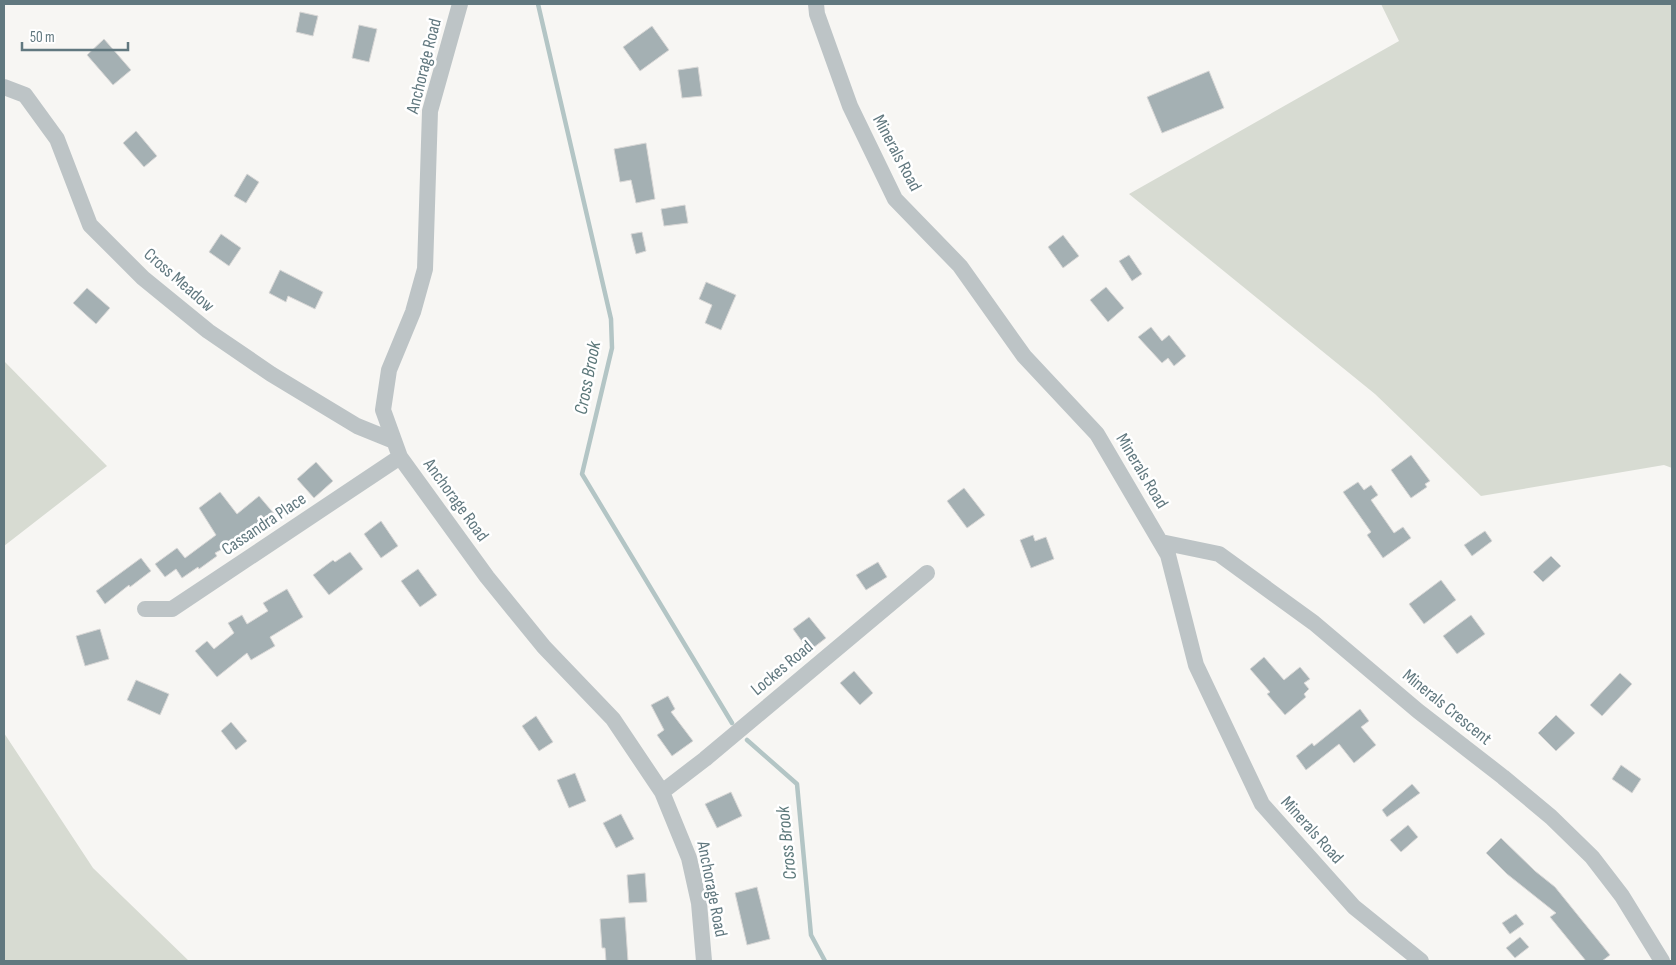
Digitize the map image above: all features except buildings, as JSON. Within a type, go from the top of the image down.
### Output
[{"type":"street","name":"Anchorage Road","points":[[460,4],[430,111],[425,269],[413,312],[389,370],[383,410],[400,457],[487,577],[532,633],[613,719],[662,792],[689,858],[698,903],[704,961]]},
{"type":"street","name":"Minerals Road","points":[[816,4],[817,14],[850,106],[895,199],[960,266],[1024,356],[1097,434],[1161,542],[1168,555],[1196,665],[1262,804],[1354,907],[1421,961]]},
{"type":"street","name":"Cross Meadow","points":[[4,87],[25,95],[57,139],[90,225],[143,278],[208,331],[271,374],[357,426],[394,441]]},
{"type":"street","name":"Cassandra Place","points":[[145,610],[172,610],[400,457]]},
{"type":"street","name":"Minerals Crescent","points":[[1161,542],[1219,554],[1314,622],[1418,711],[1551,817],[1592,858],[1622,896],[1662,961]]},
{"type":"street","name":"Lockes Road","points":[[662,792],[705,759],[927,573]]},
{"type":"shaded area","points":[[1381,4],[1672,4],[1672,468],[1664,465],[1481,496],[1375,394],[1129,194],[1399,41]]},
{"type":"shaded area","points":[[4,361],[107,466],[4,546]]},
{"type":"shaded area","points":[[4,733],[93,868],[189,961],[4,961]]},
{"type":"waterway","name":"Cross Brook","points":[[538,4],[611,319],[612,348],[582,474],[732,723]]},
{"type":"waterway","name":"Cross Brook","points":[[747,740],[797,784],[811,935],[825,961]]}]
